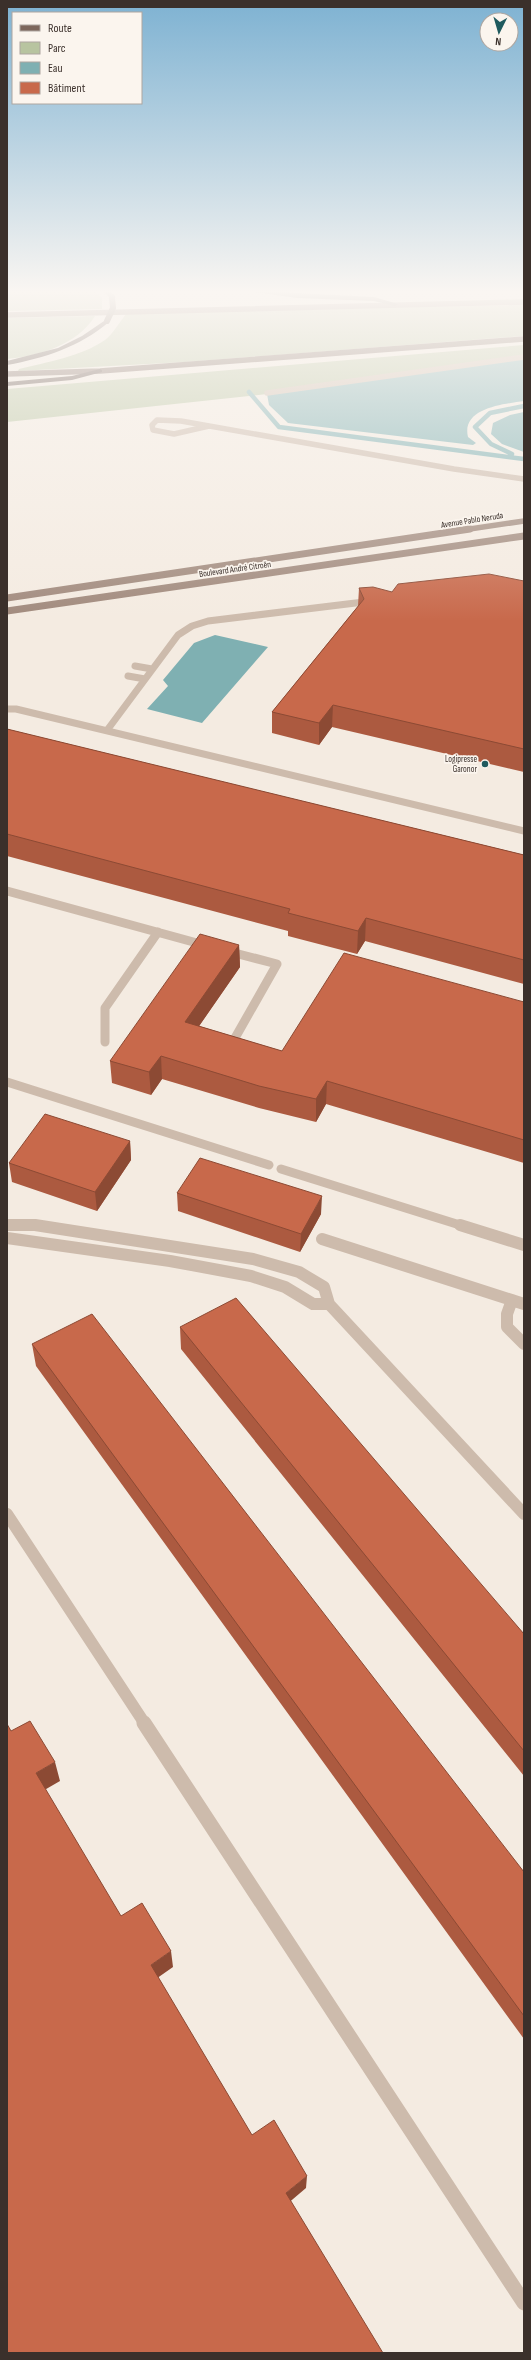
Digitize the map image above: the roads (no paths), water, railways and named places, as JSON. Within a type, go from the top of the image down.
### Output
[{"type":"main road","name":"Avenue Pablo Neruda","points":[[424,537],[524,521]]},
{"type":"main road","name":"Boulevard André Citroën","points":[[7,611],[524,536]]},
{"type":"main road","name":"Boulevard André Citroën","points":[[7,598],[424,537]]},
{"type":"street","points":[[208,426],[184,434],[170,434],[153,430],[152,424],[157,420],[182,421],[454,469],[524,479]]},
{"type":"street","points":[[108,729],[178,634],[192,626],[208,621],[380,600]]},
{"type":"street","points":[[136,666],[152,669]]},
{"type":"street","points":[[128,676],[145,679]]},
{"type":"street","points":[[7,709],[16,709],[108,729],[524,831]]},
{"type":"street","points":[[7,891],[277,964],[235,1038]]},
{"type":"street","points":[[105,1042],[105,1008],[158,932]]},
{"type":"street","points":[[7,1082],[269,1166]]},
{"type":"street","points":[[281,1169],[524,1245]]},
{"type":"street","points":[[7,1225],[35,1225],[253,1259],[299,1272],[324,1287],[329,1304],[524,1514]]},
{"type":"street","points":[[7,1238],[170,1261],[251,1276],[285,1286],[313,1304],[329,1304]]},
{"type":"street","points":[[322,1239],[524,1304]]},
{"type":"street","points":[[512,1300],[507,1314],[507,1327],[524,1344]]},
{"type":"street","points":[[7,1514],[524,2303]]},
{"type":"water","points":[[268,400],[524,400],[496,406],[477,414],[471,420],[468,427],[468,437],[476,443],[473,445],[288,423],[269,405]]},
{"type":"water","points":[[524,412],[524,452],[502,444],[491,434],[493,423],[510,415]]},
{"type":"water","points":[[215,635],[268,647],[202,723],[147,709],[168,686],[163,680],[194,643]]},
{"type":"waterway","points":[[256,400],[279,427],[524,459]]},
{"type":"waterway","points":[[512,454],[491,444],[475,427],[490,413],[524,406]]},
{"type":"place","name":"Logipresse Garonor","points":[[485,764]]}]
